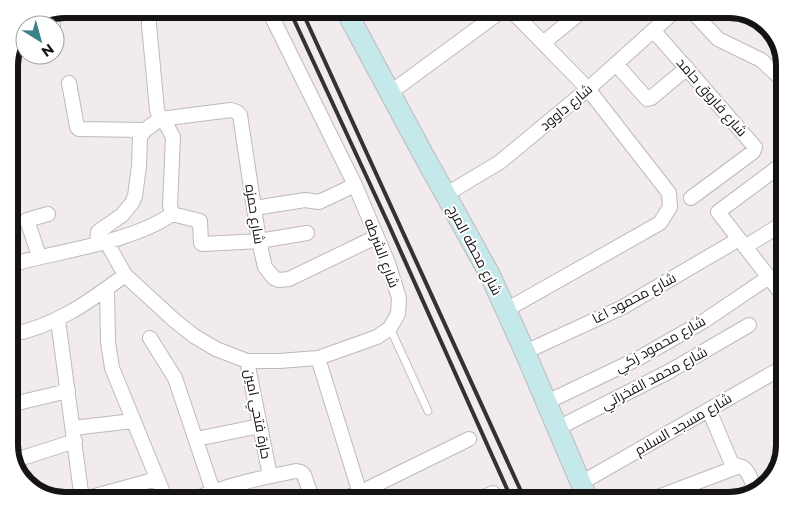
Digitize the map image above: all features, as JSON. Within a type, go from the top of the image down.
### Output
[{"type":"main road","name":"شارع محطه المرج","points":[[351,18],[446,195],[481,255],[547,402],[584,491]]},
{"type":"street","points":[[149,18],[157,110],[160,119],[166,124],[172,137],[170,205],[172,214]]},
{"type":"street","name":"شارع الشرطه","points":[[272,18],[355,185],[388,264],[399,298],[398,314],[390,328]]},
{"type":"street","points":[[391,92],[492,18]]},
{"type":"street","points":[[506,310],[660,223],[670,207],[669,193],[588,89],[519,18]]},
{"type":"street","points":[[543,43],[574,18]]},
{"type":"street","name":"شارع داوود","points":[[446,195],[500,162],[588,89],[668,18]]},
{"type":"street","points":[[698,18],[718,39],[762,60],[776,73]]},
{"type":"street","name":"شارع فاروق حامد","points":[[654,31],[754,147],[753,152],[691,198]]},
{"type":"street","points":[[616,64],[647,99],[651,98],[687,68]]},
{"type":"street","points":[[69,83],[77,127],[79,129],[145,130]]},
{"type":"street","name":"شارع حمزه","points":[[160,119],[231,110],[240,115],[259,242],[265,267],[274,278],[280,280],[290,279],[376,237]]},
{"type":"street","points":[[160,119],[145,130],[140,137],[139,166],[135,196],[132,203],[122,215],[98,232],[101,242],[125,275],[194,336],[216,349],[247,361],[318,358],[377,337],[390,328]]},
{"type":"street","points":[[776,169],[718,212],[776,285]]},
{"type":"street","points":[[254,208],[305,200],[319,202],[355,185]]},
{"type":"street","points":[[39,256],[27,220],[48,214]]},
{"type":"street","points":[[18,262],[101,242],[157,224],[172,214],[200,221],[202,244],[259,242],[307,233]]},
{"type":"street","name":"شارع محمود اغا","points":[[525,352],[622,307],[776,226]]},
{"type":"street","points":[[18,332],[58,320],[75,311],[125,275]]},
{"type":"street","name":"شارع محمود زكي","points":[[547,402],[639,358],[704,321],[769,277]]},
{"type":"street","points":[[106,289],[110,355],[117,381],[163,492]]},
{"type":"street","points":[[58,320],[80,492]]},
{"type":"street","name":"شارع محمد الفخراني","points":[[558,428],[670,371],[749,325]]},
{"type":"street","points":[[150,338],[175,378],[213,491]]},
{"type":"street","points":[[318,358],[358,492]]},
{"type":"street","name":"حارة فتحي امين","points":[[213,491],[270,476],[247,361]]},
{"type":"street","name":"شارع مسجد السلام","points":[[584,491],[709,410],[776,371]]},
{"type":"street","points":[[18,403],[68,391]]},
{"type":"street","points":[[709,410],[731,462],[747,472],[753,485]]},
{"type":"street","points":[[20,458],[74,434],[133,421]]},
{"type":"street","points":[[196,439],[260,426]]},
{"type":"street","points":[[369,492],[469,439]]},
{"type":"street","points":[[671,492],[737,467]]},
{"type":"street","points":[[270,476],[301,472],[304,475],[309,492]]},
{"type":"street","points":[[110,492],[157,479]]},
{"type":"lane","points":[[390,328],[428,411]]},
{"type":"railway","points":[[293,18],[388,223],[508,492]]},
{"type":"railway","points":[[305,18],[521,492]]}]
